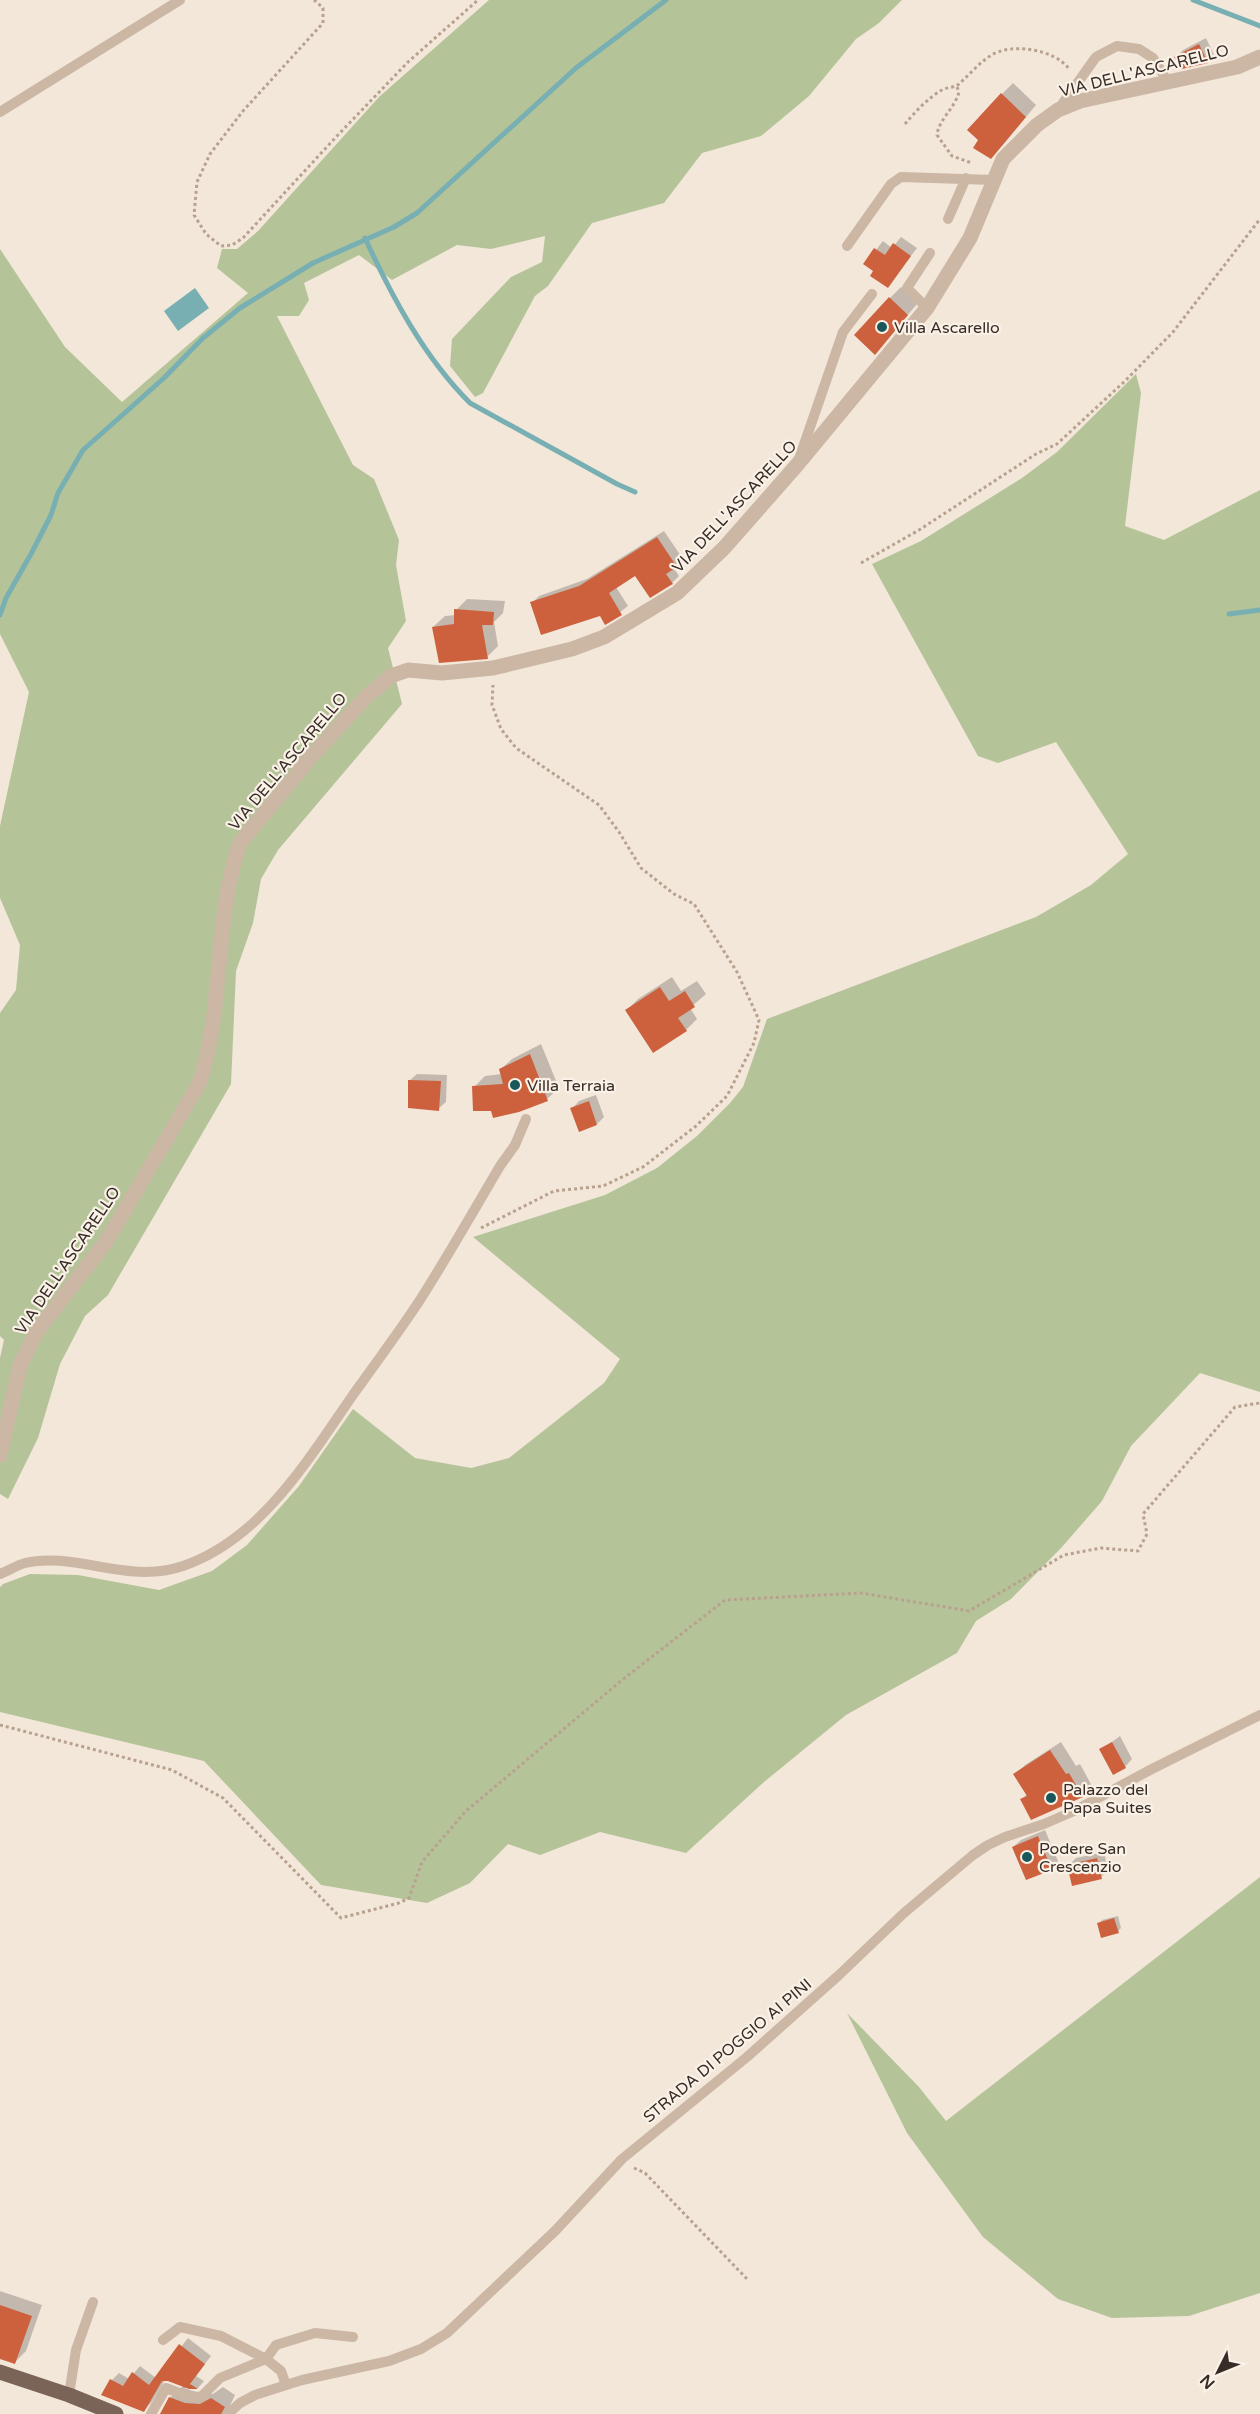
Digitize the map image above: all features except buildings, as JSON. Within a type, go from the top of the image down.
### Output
[{"type":"main road","points":[[0,2372],[69,2395],[116,2414]]},
{"type":"street","name":"VIA DELL'ASCARELLO","points":[[0,1455],[20,1366],[37,1331],[106,1242],[199,1084],[206,1062],[227,889],[240,843],[309,759],[366,697],[391,676],[408,670],[442,672],[493,668],[572,649],[604,637],[636,620],[677,593],[724,548],[797,465],[927,308],[970,238],[1003,159],[1027,133],[1058,110],[1080,101],[1237,66],[1260,57]]},
{"type":"lane","points":[[0,112],[180,0]]},
{"type":"lane","points":[[1058,110],[1096,57],[1117,46],[1139,49],[1153,58],[1168,82]]},
{"type":"lane","points":[[847,246],[891,184],[902,177],[995,176]]},
{"type":"lane","points":[[948,219],[966,178]]},
{"type":"lane","points":[[927,308],[907,288],[930,254]]},
{"type":"lane","points":[[797,465],[843,332],[872,294]]},
{"type":"lane","points":[[0,1574],[25,1563],[46,1562],[75,1563],[107,1570],[159,1573],[204,1558],[241,1534],[294,1479],[417,1304],[515,1145],[526,1119]]},
{"type":"lane","name":"STRADA DI POGGIO AI PINI","points":[[228,2414],[240,2403],[286,2385],[389,2361],[421,2349],[447,2333],[555,2231],[619,2162],[747,2057],[840,1975],[904,1913],[988,1845],[1066,1815],[1260,1715]]},
{"type":"lane","points":[[69,2395],[76,2350],[93,2302]]},
{"type":"lane","points":[[163,2340],[180,2327],[221,2336],[266,2358],[281,2371],[286,2385]]},
{"type":"lane","points":[[151,2414],[166,2388],[187,2397],[201,2397],[220,2378],[266,2358],[276,2345],[315,2333],[353,2337]]},
{"type":"path","points":[[314,0],[323,8],[323,23],[243,111],[210,154],[196,182],[194,215],[206,234],[221,246],[232,245],[243,238],[408,62],[478,0]]},
{"type":"path","points":[[905,124],[915,112],[943,89],[957,87],[992,55],[1011,50],[1035,49],[1048,53],[1065,63],[1078,80]]},
{"type":"path","points":[[957,87],[959,92],[956,102],[938,127],[937,135],[952,156],[995,176]]},
{"type":"path","points":[[861,563],[919,530],[1036,454],[1057,444],[1125,381],[1173,332],[1260,219]]},
{"type":"path","points":[[480,1229],[554,1191],[603,1186],[643,1167],[696,1126],[727,1096],[754,1043],[759,1020],[737,972],[694,904],[674,894],[641,868],[620,831],[599,805],[516,748],[501,729],[492,705],[493,668]]},
{"type":"path","points":[[0,1725],[172,1770],[223,1798],[341,1918],[409,1898],[422,1862],[466,1811],[622,1680],[725,1600],[861,1593],[969,1611],[1064,1555],[1101,1548],[1138,1551],[1147,1534],[1143,1514],[1235,1407],[1260,1403]]},
{"type":"path","points":[[619,2162],[645,2173],[749,2281]]},
{"type":"green space","points":[[489,0],[902,0],[879,23],[856,39],[809,96],[761,136],[702,153],[664,203],[592,223],[548,286],[535,296],[483,393],[475,397],[450,366],[452,339],[511,277],[542,262],[545,236],[491,249],[457,245],[392,280],[359,255],[304,283],[309,300],[299,316],[277,316],[353,465],[374,479],[399,540],[396,565],[406,621],[388,648],[402,704],[278,850],[261,879],[253,923],[236,971],[231,1084],[108,1295],[85,1316],[60,1364],[38,1438],[8,1499],[0,1494],[0,1358],[4,1340],[0,1336],[0,1013],[16,990],[20,945],[0,898],[0,826],[29,692],[0,634],[0,249],[65,347],[122,402],[248,293],[217,268],[222,249],[237,249],[258,231],[379,97]]},
{"type":"green space","points":[[1136,374],[1141,393],[1125,526],[1164,540],[1260,490],[1260,1392],[1200,1373],[1131,1446],[1102,1501],[1062,1547],[1011,1599],[976,1621],[957,1653],[846,1715],[764,1782],[686,1853],[600,1832],[540,1855],[508,1844],[470,1883],[427,1903],[321,1885],[204,1761],[0,1712],[0,1587],[3,1584],[30,1574],[78,1575],[159,1590],[212,1571],[247,1545],[299,1486],[353,1409],[415,1458],[471,1468],[509,1458],[604,1383],[620,1359],[473,1237],[605,1195],[657,1168],[697,1136],[743,1087],[767,1019],[1036,917],[1091,885],[1128,854],[1056,742],[998,763],[978,756],[872,564],[921,541],[1022,478],[1057,452]]},
{"type":"green space","points":[[1260,1877],[1260,2293],[1189,2316],[1112,2318],[1058,2299],[983,2237],[907,2133],[847,2013],[919,2087],[946,2121]]},
{"type":"water","points":[[195,288],[209,308],[178,331],[164,311]]},
{"type":"waterway","points":[[0,615],[6,598],[51,515],[58,493],[83,450],[164,378],[203,338],[240,308],[313,263],[394,227],[417,213],[576,68],[666,0]]},
{"type":"waterway","points":[[1193,0],[1260,26]]},
{"type":"waterway","points":[[365,238],[410,325],[438,366],[470,403],[635,492]]},
{"type":"waterway","points":[[1229,614],[1260,610]]},
{"type":"place","name":"Villa Ascarello","points":[[882,327]]},
{"type":"place","name":"Villa Terraia","points":[[515,1085]]},
{"type":"place","name":"Palazzo del Papa Suites","points":[[1051,1798]]},
{"type":"place","name":"Podere San Crescenzio","points":[[1027,1857]]}]
